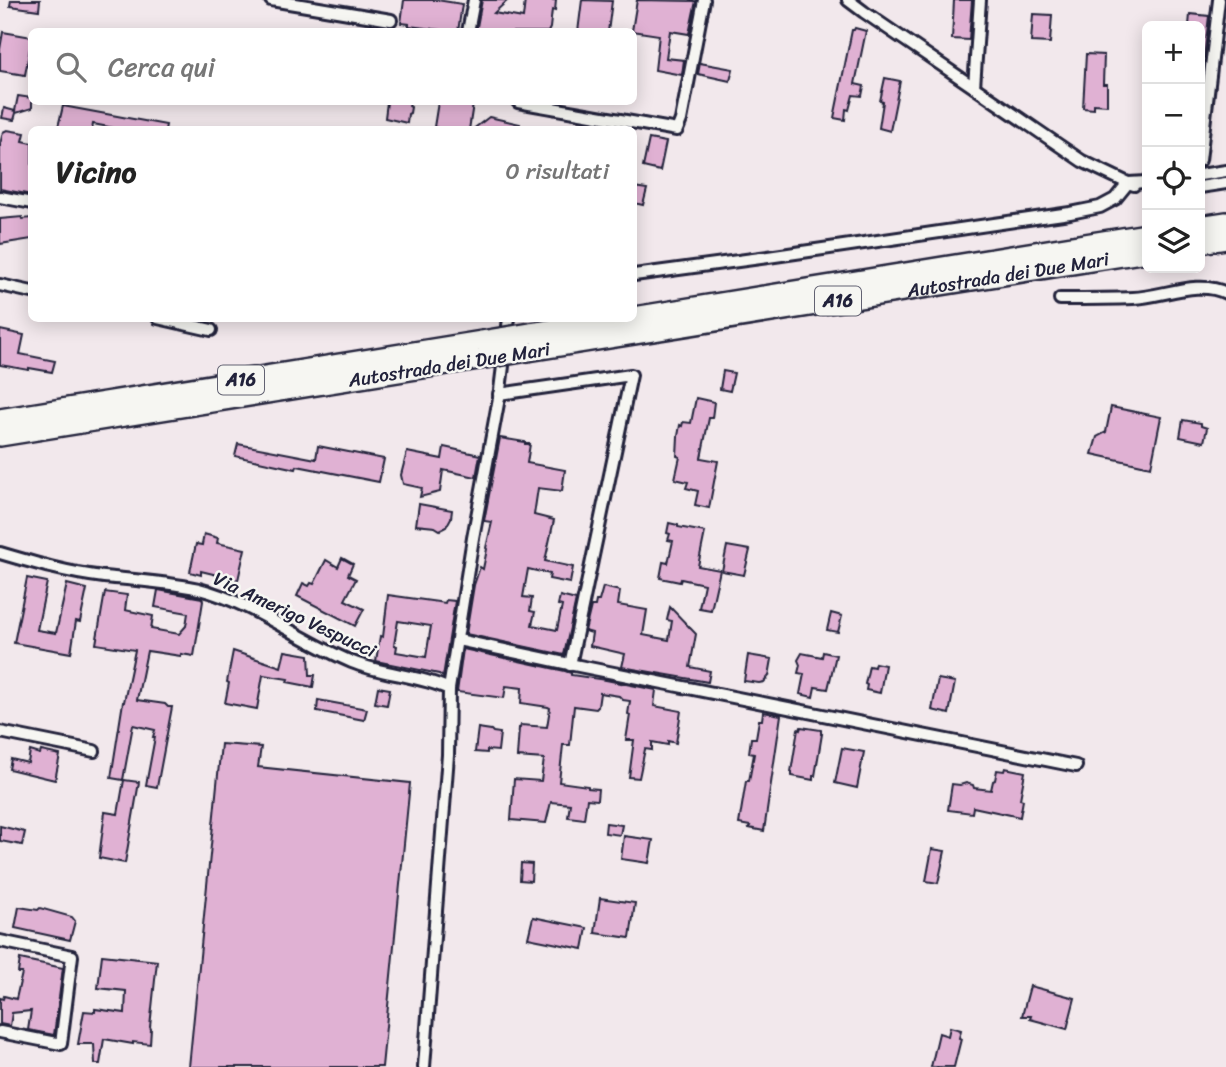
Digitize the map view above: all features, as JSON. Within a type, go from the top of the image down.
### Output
[{"type":"highway","points":[[1205,225],[1226,222]]},
{"type":"highway","name":"Autostrada dei Due Mari","points":[[637,317],[1142,235]]},
{"type":"highway","points":[[1205,242],[1226,239]]},
{"type":"highway","name":"Autostrada dei Due Mari","points":[[0,436],[530,342],[1142,252]]},
{"type":"highway","name":"Autostrada dei Due Mari","points":[[530,342],[608,322]]},
{"type":"highway","name":"Autostrada dei Due Mari","points":[[0,419],[481,350]]},
{"type":"street","points":[[271,0],[391,20]]},
{"type":"street","points":[[469,28],[474,0]]},
{"type":"street","points":[[535,105],[677,130],[704,0]]},
{"type":"street","points":[[848,0],[1082,160],[1128,183],[1142,187]]},
{"type":"street","points":[[974,87],[979,0]]},
{"type":"street","points":[[1202,147],[1219,0]]},
{"type":"street","points":[[1205,175],[1226,171]]},
{"type":"street","points":[[637,275],[1070,213],[1100,207],[1115,199],[1128,183],[1142,182]]},
{"type":"street","points":[[1205,186],[1226,183]]},
{"type":"street","points":[[0,197],[28,202]]},
{"type":"street","points":[[0,285],[28,291]]},
{"type":"street","points":[[1060,299],[1136,298],[1198,288],[1210,288],[1226,293]]},
{"type":"street","points":[[176,322],[211,330]]},
{"type":"street","points":[[424,1067],[447,755],[449,689],[499,394],[508,322]]},
{"type":"street","points":[[499,394],[631,375],[570,664]]},
{"type":"street","name":"Via Amerigo Vespucci","points":[[0,553],[58,570],[155,581],[200,590],[233,601],[351,662],[449,689]]},
{"type":"street","points":[[458,640],[1076,766]]},
{"type":"street","points":[[0,732],[94,751]]},
{"type":"street","points":[[0,941],[72,956],[61,1044],[0,1032]]},
{"type":"building","points":[[11,0],[40,0],[39,10],[10,6]]},
{"type":"building","points":[[404,0],[437,0],[462,4],[459,28],[425,28],[401,23]]},
{"type":"building","points":[[482,0],[508,0],[494,13],[523,18],[525,0],[556,0],[550,28],[477,28]]},
{"type":"building","points":[[582,0],[612,1],[609,28],[578,28]]},
{"type":"building","points":[[637,0],[696,1],[689,34],[670,31],[666,58],[684,60],[682,75],[655,70],[659,35],[637,32],[637,28],[632,28]]},
{"type":"building","points":[[954,0],[972,0],[969,40],[952,39]]},
{"type":"building","points":[[1033,14],[1052,15],[1050,43],[1031,42]]},
{"type":"building","points":[[1190,14],[1209,16],[1205,50],[1205,21],[1189,21]]},
{"type":"building","points":[[855,28],[866,31],[855,84],[864,86],[862,96],[853,95],[849,110],[846,109],[845,120],[834,118],[852,30]]},
{"type":"building","points":[[3,32],[28,36],[25,75],[0,71]]},
{"type":"building","points":[[1086,54],[1104,55],[1103,84],[1107,84],[1107,105],[1094,104],[1094,109],[1083,108]]},
{"type":"building","points":[[700,63],[733,69],[730,81],[698,74]]},
{"type":"building","points":[[885,78],[900,81],[890,131],[879,128],[883,102],[880,101]]},
{"type":"building","points":[[18,96],[28,97],[28,105],[32,105],[32,108],[16,113],[14,120],[2,118],[4,108],[15,111]]},
{"type":"building","points":[[387,105],[411,107],[407,123],[385,118]]},
{"type":"building","points":[[438,105],[473,105],[470,126],[434,126]]},
{"type":"building","points":[[63,106],[166,125],[93,124],[58,126]]},
{"type":"building","points":[[489,117],[520,124],[520,126],[477,126]]},
{"type":"building","points":[[7,130],[25,133],[23,141],[28,142],[28,194],[0,189],[0,144],[3,132]]},
{"type":"building","points":[[649,139],[666,142],[660,171],[643,167]]},
{"type":"building","points":[[637,187],[647,189],[643,205],[637,204]]},
{"type":"building","points":[[28,218],[28,240],[0,244],[0,219]]},
{"type":"building","points":[[0,330],[24,335],[20,354],[55,361],[52,372],[0,365]]},
{"type":"building","points":[[723,371],[734,373],[730,391],[720,389]]},
{"type":"building","points":[[696,398],[714,402],[701,458],[718,461],[709,508],[695,505],[698,491],[686,488],[688,482],[675,479],[680,457],[677,456],[680,425],[682,426],[683,422],[691,423]]},
{"type":"building","points":[[1111,407],[1161,417],[1151,467],[1092,454],[1097,437],[1106,432]]},
{"type":"building","points":[[1183,420],[1201,423],[1201,426],[1207,428],[1204,442],[1180,437]]},
{"type":"building","points":[[500,438],[530,444],[527,463],[565,470],[562,491],[538,488],[534,515],[554,520],[545,561],[573,567],[570,583],[549,579],[550,574],[528,569],[523,597],[532,598],[530,611],[535,612],[532,625],[557,630],[562,606],[558,605],[560,596],[576,600],[564,655],[466,634],[474,585],[480,567],[483,569],[492,522],[484,521]]},
{"type":"building","points":[[238,444],[316,459],[318,446],[384,459],[379,482],[235,456]]},
{"type":"building","points":[[444,447],[480,455],[476,477],[443,470],[440,492],[420,497],[422,488],[403,484],[401,475],[407,452],[442,459]]},
{"type":"building","points":[[419,504],[452,510],[446,527],[440,530],[416,525]]},
{"type":"building","points":[[669,523],[705,532],[698,566],[720,570],[711,610],[699,608],[704,584],[660,578],[663,562],[668,563],[673,541],[668,540]]},
{"type":"building","points":[[204,534],[218,538],[217,543],[245,549],[238,580],[201,571],[201,575],[190,572],[196,544],[202,545]]},
{"type":"building","points":[[727,546],[750,550],[744,575],[722,571]]},
{"type":"building","points":[[342,558],[353,564],[348,575],[356,579],[345,600],[364,609],[355,626],[297,596],[303,583],[309,586],[314,584],[326,560],[338,567]]},
{"type":"building","points":[[27,578],[47,582],[37,630],[56,633],[67,584],[87,589],[80,622],[76,621],[71,653],[14,643]]},
{"type":"building","points":[[603,587],[620,591],[618,605],[647,610],[643,635],[669,640],[672,621],[667,620],[670,607],[696,634],[690,667],[710,671],[708,682],[622,667],[625,654],[590,646],[592,633],[585,631],[591,606],[595,606],[596,601],[599,601]]},
{"type":"building","points":[[158,590],[202,598],[203,601],[194,656],[147,651],[137,700],[172,707],[157,787],[146,785],[155,730],[133,725],[123,780],[111,778],[123,702],[135,650],[96,644],[105,592],[127,595],[125,610],[153,616],[151,629],[179,634],[186,626],[188,613],[155,607]]},
{"type":"building","points":[[388,595],[445,603],[446,600],[455,601],[443,677],[376,661],[380,636],[383,637]],"holes":[[[398,621],[431,626],[426,657],[396,652],[397,646],[394,645]]]},
{"type":"building","points":[[831,613],[842,616],[838,632],[827,630]]},
{"type":"building","points":[[463,649],[565,671],[571,675],[656,690],[654,706],[681,711],[676,743],[668,741],[668,745],[652,742],[652,750],[645,749],[639,778],[629,777],[634,740],[626,740],[630,701],[600,693],[596,709],[574,706],[570,745],[563,745],[559,782],[598,789],[597,800],[587,799],[584,819],[568,817],[570,804],[551,802],[546,823],[511,820],[514,779],[541,781],[544,759],[517,757],[519,728],[521,725],[547,727],[550,708],[521,703],[522,688],[506,686],[504,698],[457,692]]},
{"type":"building","points":[[233,651],[281,667],[285,651],[309,655],[310,675],[315,675],[313,687],[263,675],[257,709],[225,703]]},
{"type":"building","points":[[823,652],[836,655],[828,689],[815,687],[813,697],[800,694],[804,674],[798,673],[798,660],[802,653],[822,657]]},
{"type":"building","points":[[748,655],[772,659],[769,676],[764,682],[744,681]]},
{"type":"building","points":[[875,663],[885,665],[880,693],[866,690],[865,684],[869,666],[874,667]]},
{"type":"building","points":[[938,679],[955,682],[949,714],[932,710]]},
{"type":"building","points":[[378,687],[390,689],[387,705],[375,703]]},
{"type":"building","points":[[318,700],[367,709],[364,720],[317,711]]},
{"type":"building","points":[[763,712],[781,715],[764,831],[739,824],[746,781],[749,781],[754,754],[749,753],[751,738],[756,738]]},
{"type":"building","points":[[801,727],[821,730],[822,734],[813,780],[792,776],[791,772],[798,729]]},
{"type":"building","points":[[478,728],[500,733],[498,751],[475,752]]},
{"type":"building","points":[[221,744],[261,747],[258,767],[410,783],[382,1067],[189,1067]]},
{"type":"building","points":[[842,748],[864,752],[857,788],[835,783]]},
{"type":"building","points":[[30,751],[60,755],[55,780],[9,769],[11,759],[28,763]]},
{"type":"building","points":[[1005,768],[1025,772],[1020,817],[973,807],[972,813],[948,810],[952,784],[966,783],[974,788],[991,790],[997,770],[1004,771]]},
{"type":"building","points":[[124,780],[139,782],[125,863],[99,858],[105,812],[118,814]]},
{"type":"building","points":[[606,823],[622,825],[620,835],[605,833]]},
{"type":"building","points":[[0,826],[25,832],[22,845],[0,841]]},
{"type":"building","points":[[624,836],[653,840],[649,863],[621,859]]},
{"type":"building","points":[[932,849],[945,851],[938,883],[926,881]]},
{"type":"building","points":[[521,863],[532,864],[531,881],[520,880]]},
{"type":"building","points":[[600,898],[635,903],[630,938],[595,933]]},
{"type":"building","points":[[19,907],[40,908],[72,917],[75,921],[70,940],[15,928]]},
{"type":"building","points":[[533,917],[587,928],[583,949],[528,938]]},
{"type":"building","points":[[102,955],[157,961],[150,1044],[104,1039],[100,1064],[95,1064],[94,1044],[78,1044],[84,1011],[95,1012],[95,1009],[125,1013],[126,991],[98,988]]},
{"type":"building","points":[[20,959],[63,968],[54,1035],[28,1030],[31,1011],[12,1013],[10,1026],[0,1024],[0,998],[3,999],[4,996],[16,999],[22,973],[18,973]]},
{"type":"building","points":[[1030,986],[1075,998],[1067,1029],[1030,1019],[1031,1016],[1022,1016]]},
{"type":"building","points":[[950,1027],[961,1030],[954,1067],[931,1067],[939,1033],[948,1036]]}]
